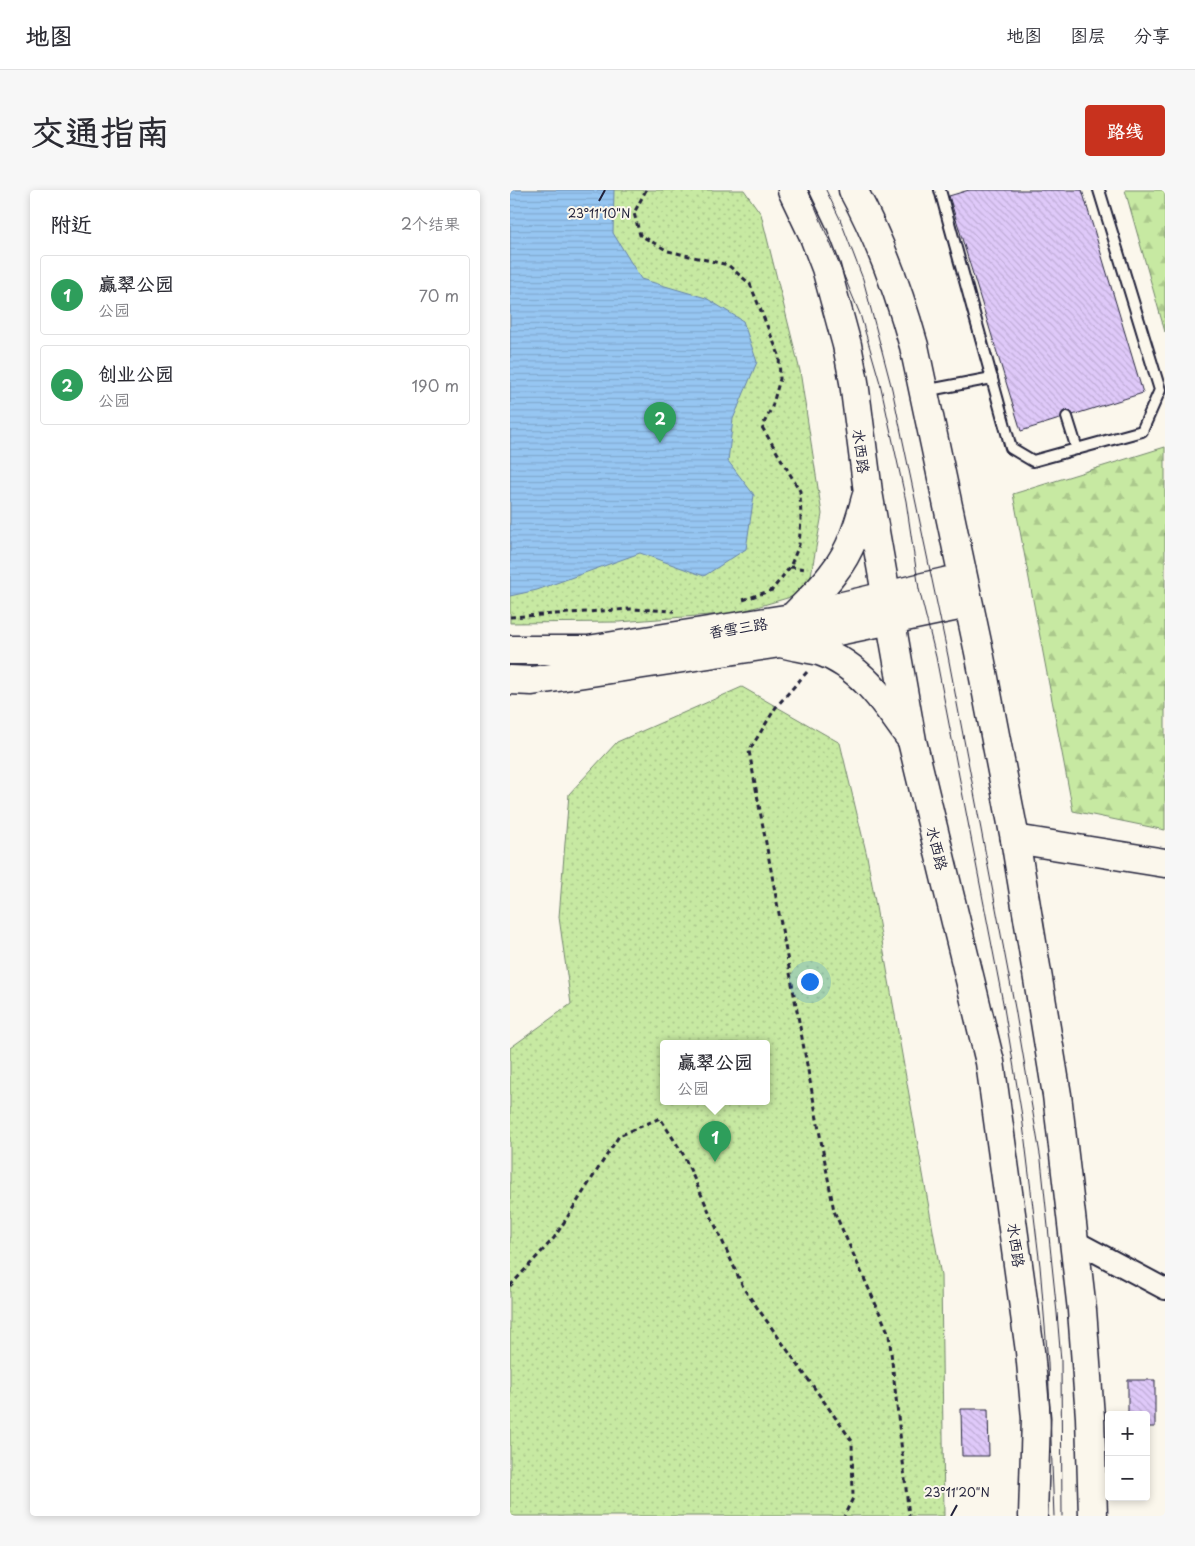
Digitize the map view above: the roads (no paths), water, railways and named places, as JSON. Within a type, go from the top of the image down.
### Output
[{"type":"main road","name":"水西路","points":[[792,190],[813,234],[838,306],[854,382],[868,492],[912,740],[990,1062],[1030,1351],[1036,1418],[1033,1516]]},
{"type":"main road","points":[[853,190],[870,222],[901,299],[924,391],[1015,839],[1057,1095],[1086,1360],[1093,1516]]},
{"type":"main road","points":[[792,618],[822,588],[840,564],[852,541],[868,492]]},
{"type":"main road","name":"香雪三路","points":[[510,680],[532,681],[780,643],[888,608],[965,591]]},
{"type":"main road","name":"香雪三路","points":[[510,650],[588,650],[792,618],[888,608]]},
{"type":"main road","points":[[780,643],[819,651],[835,658],[856,672],[889,708],[912,740]]},
{"type":"main road","points":[[1015,839],[1165,863]]},
{"type":"street","points":[[1073,1240],[1165,1289]]},
{"type":"lane","points":[[940,190],[1011,448],[1033,461],[1142,431],[1160,390],[1099,190]]},
{"type":"lane","points":[[924,391],[992,378]]},
{"type":"lane","points":[[1067,416],[1077,449]]},
{"type":"water","points":[[510,190],[614,190],[613,233],[641,279],[706,298],[743,321],[757,362],[733,419],[728,461],[754,495],[746,549],[704,576],[640,553],[537,590],[510,596]]},
{"type":"tram line","points":[[808,190],[860,314],[880,383],[906,501],[919,589],[936,657],[1004,1008],[1022,1116],[1040,1266],[1048,1363],[1054,1516]]},
{"type":"tram line","points":[[826,190],[840,219],[863,279],[892,389],[948,656],[1015,1008],[1041,1160],[1057,1313],[1061,1361],[1062,1516]]},
{"type":"place","name":"创业公园","points":[[660,443]]},
{"type":"place","name":"赢翠公园","points":[[715,1162]]}]
